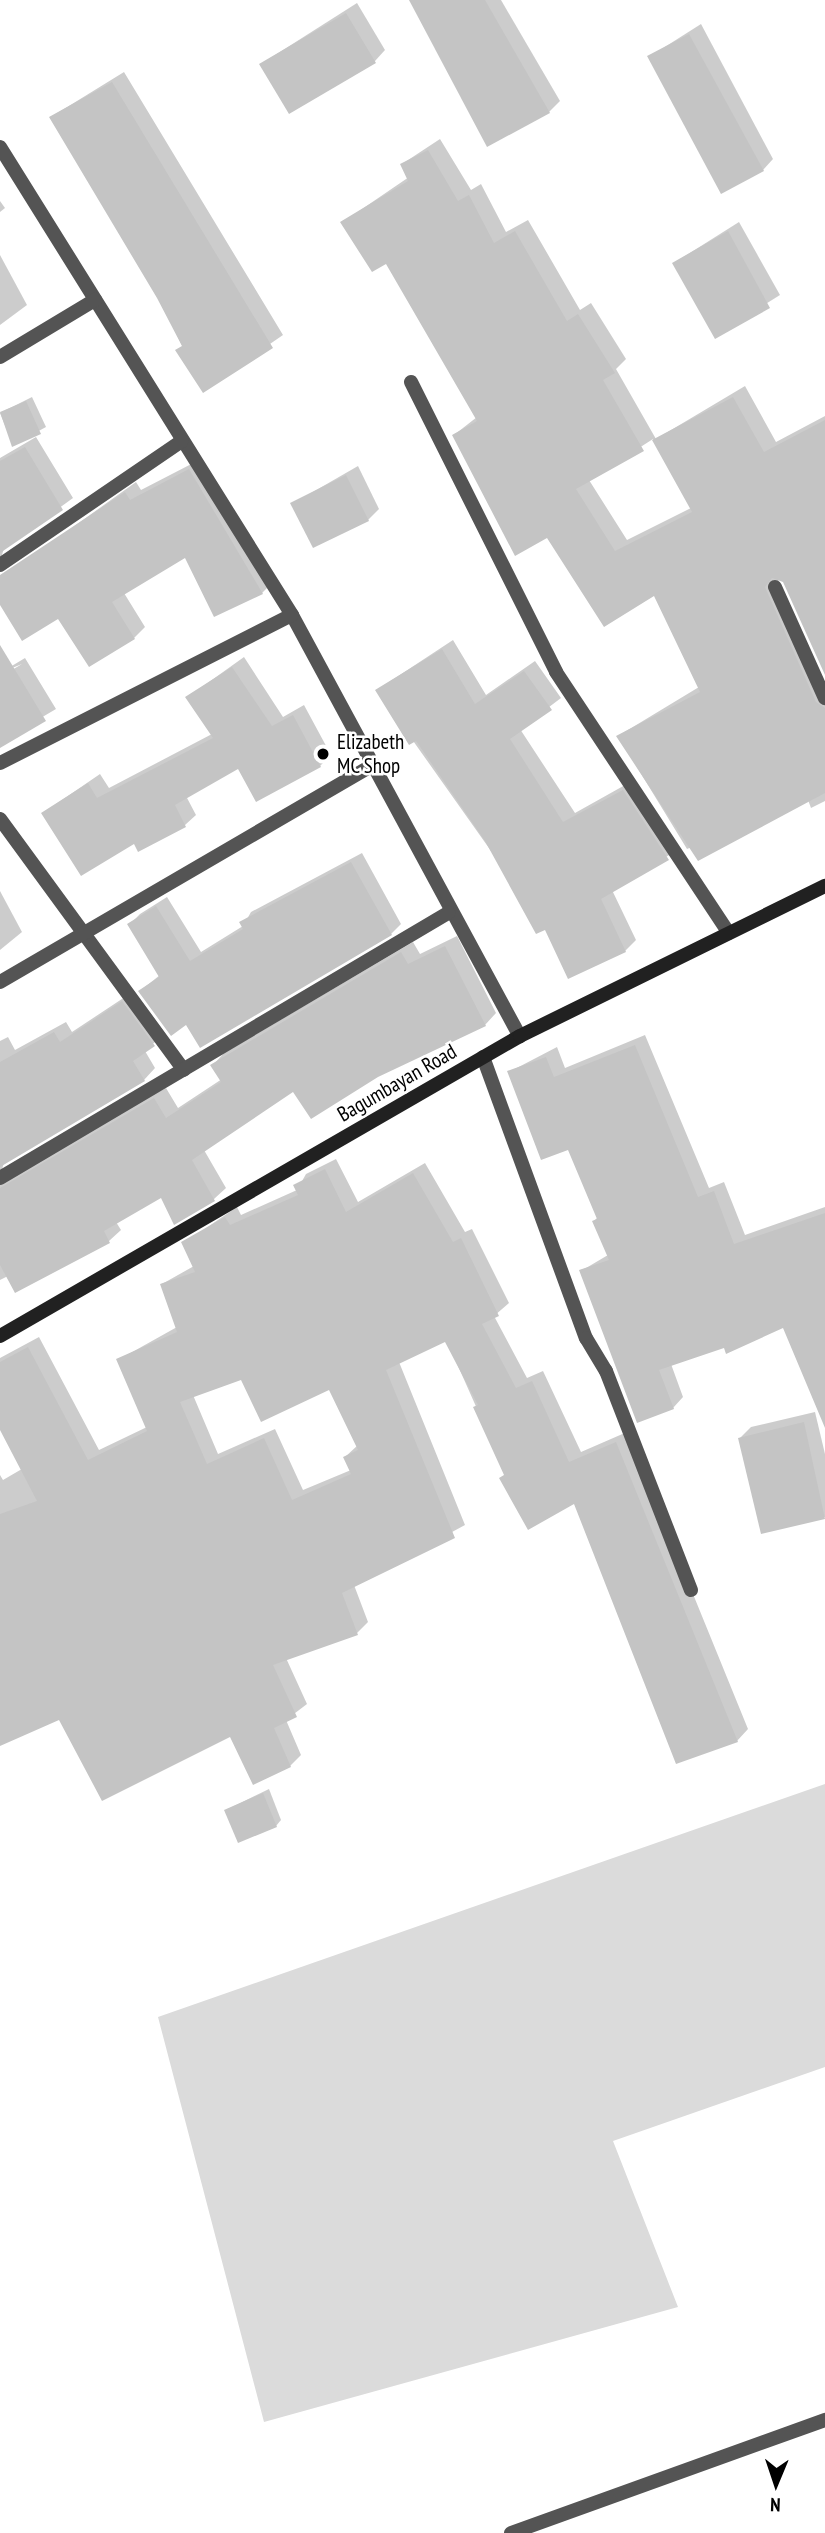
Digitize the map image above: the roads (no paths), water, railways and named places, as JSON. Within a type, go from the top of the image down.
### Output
[{"type":"street","points":[[0,148],[292,615],[448,914],[520,1036]]},
{"type":"street","points":[[0,357],[94,300]]},
{"type":"street","points":[[411,382],[556,672],[729,933]]},
{"type":"street","points":[[0,565],[182,441]]},
{"type":"street","points":[[775,587],[825,698]]},
{"type":"street","points":[[0,763],[292,615]]},
{"type":"street","points":[[0,982],[371,766]]},
{"type":"street","points":[[0,819],[184,1070]]},
{"type":"street","name":"Bagumbayan Road","points":[[0,1336],[520,1036],[825,886]]},
{"type":"street","points":[[0,1178],[448,914]]},
{"type":"street","points":[[484,1057],[586,1338],[606,1371],[691,1590]]},
{"type":"street","points":[[511,2533],[825,2420]]},
{"type":"place","name":"Elizabeth MC Shop","points":[[323,754]]}]
